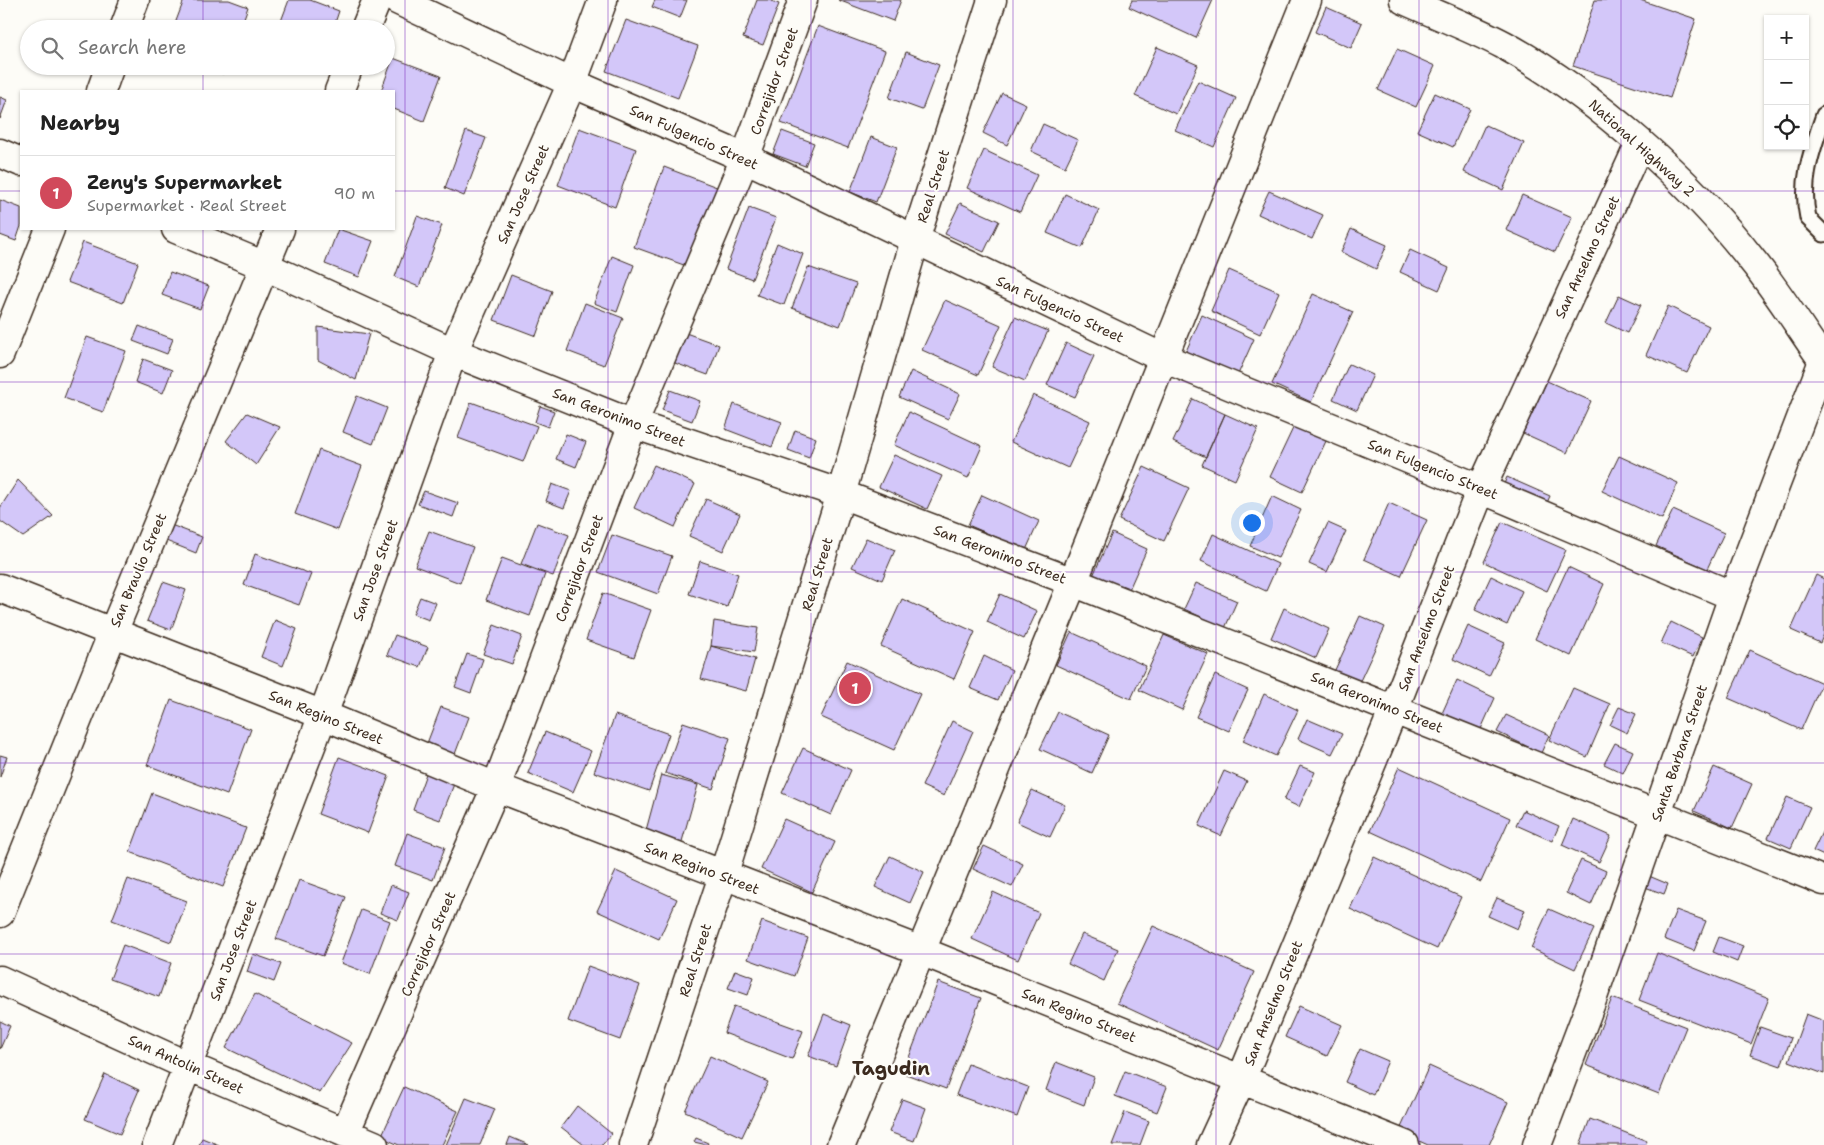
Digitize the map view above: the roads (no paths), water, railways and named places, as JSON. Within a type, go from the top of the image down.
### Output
[{"type":"main road","points":[[127,20],[134,0]]},
{"type":"main road","points":[[369,20],[377,0]]},
{"type":"main road","name":"San Fulgencio Street","points":[[397,0],[572,83],[745,158],[1161,357],[1481,488],[1733,596]]},
{"type":"main road","name":"San Jose Street","points":[[157,1145],[323,715],[453,352],[572,83],[603,0]]},
{"type":"main road","name":"Correjidor Street","points":[[345,1133],[496,787],[633,424],[745,158],[803,0]]},
{"type":"main road","name":"Real Street","points":[[633,1145],[723,876],[841,494],[915,240],[992,0]]},
{"type":"main road","points":[[841,1145],[1072,582],[1306,0]]},
{"type":"main road","name":"National Highway 2","points":[[1404,0],[1504,45],[1576,90],[1640,143],[1696,196],[1752,259],[1824,362]]},
{"type":"main road","points":[[101,90],[107,75]]},
{"type":"main road","points":[[339,90],[345,75]]},
{"type":"main road","name":"San Anselmo Street","points":[[1211,1145],[1241,1080],[1394,709],[1481,488],[1640,143]]},
{"type":"main road","points":[[0,152],[20,162]]},
{"type":"main road","points":[[0,354],[50,230]]},
{"type":"main road","name":"San Geronimo Street","points":[[178,230],[265,266],[453,352],[633,424],[841,494],[1072,582],[1824,880]]},
{"type":"main road","name":"San Braulio Street","points":[[0,914],[113,632],[280,230]]},
{"type":"main road","name":"Santa Barbara Street","points":[[1537,1145],[1592,1000],[1733,596],[1824,362]]},
{"type":"main road","name":"San Regino Street","points":[[0,588],[323,715],[496,787],[921,951],[1405,1145]]},
{"type":"main road","name":"San Antolin Street","points":[[0,980],[188,1066],[374,1145]]},
{"type":"lane","points":[[1824,115],[1808,161],[1804,186],[1808,218],[1824,234]]},
{"type":"place","name":"Zeny's Supermarket","points":[[855,688]]},
{"type":"district","name":"Tagudin","points":[[891,1068]]}]
